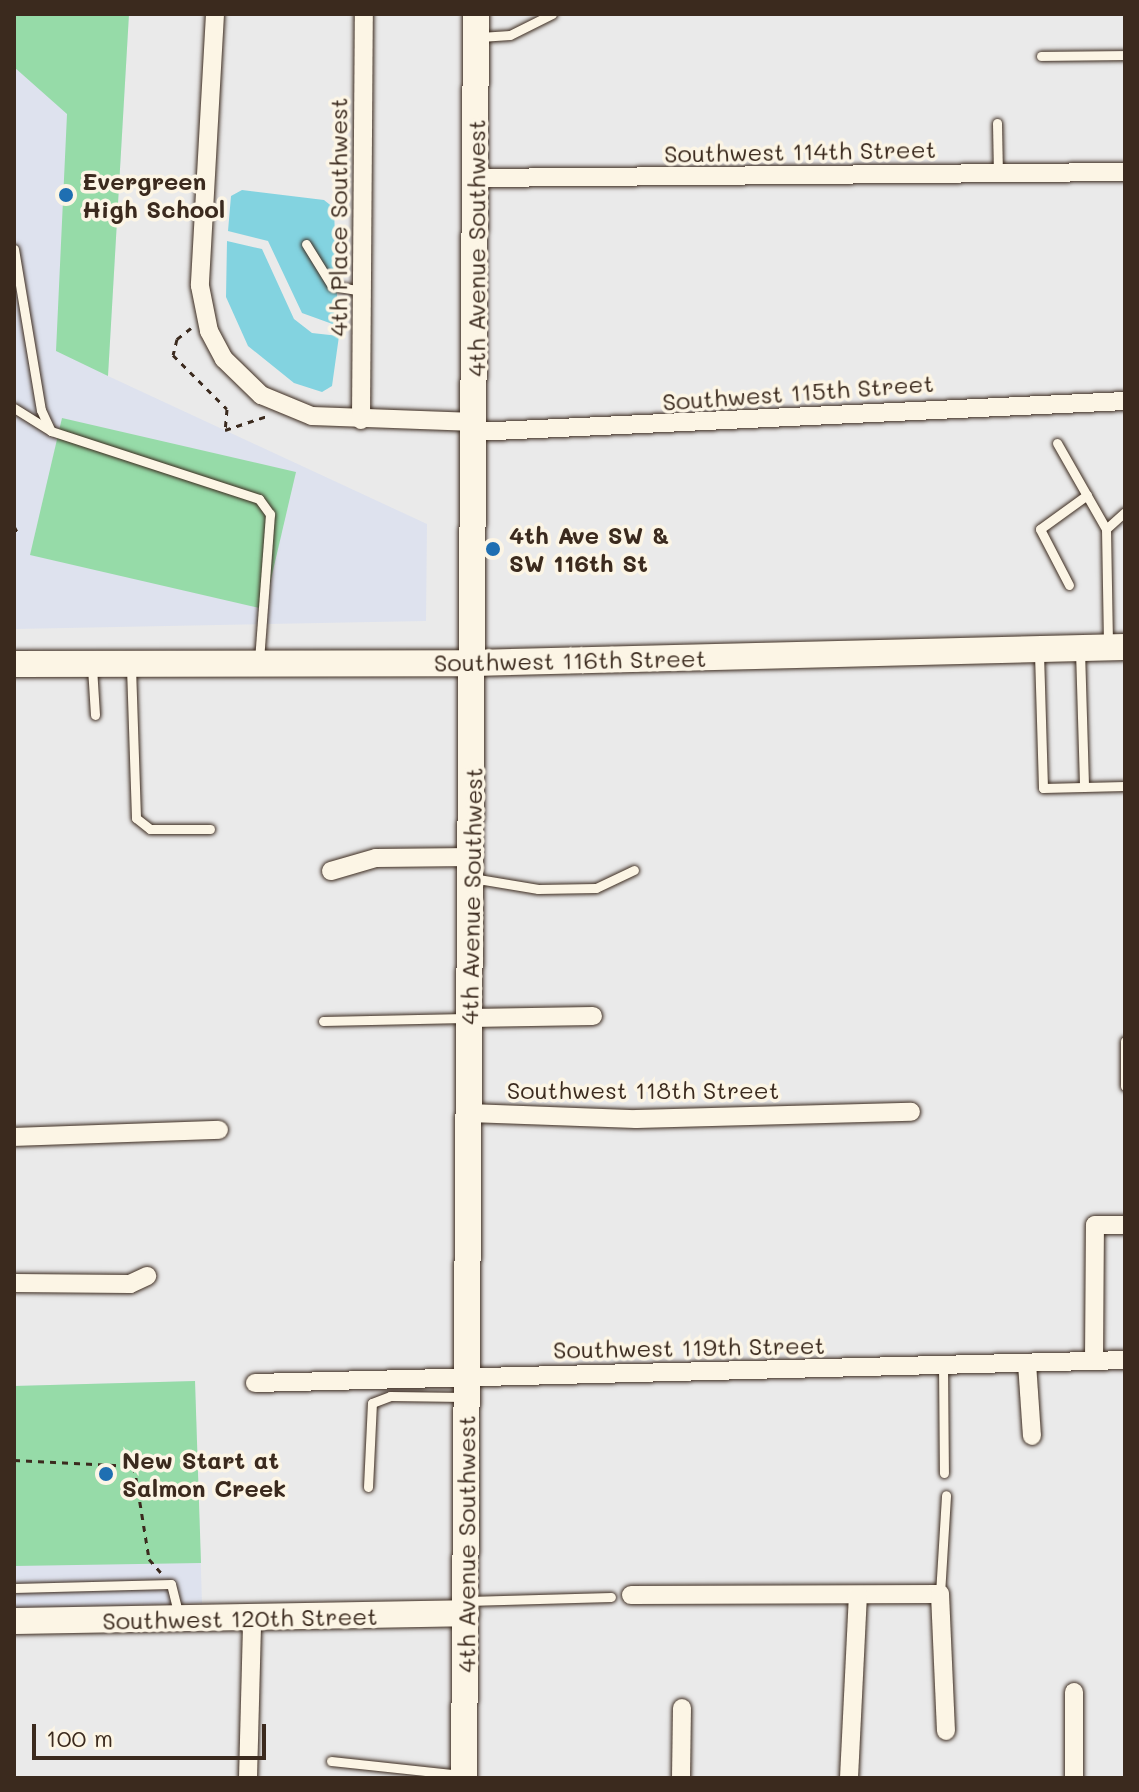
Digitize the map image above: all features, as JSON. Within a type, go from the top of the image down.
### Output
[{"type":"street","points":[[208,327],[199,259],[215,14]]},
{"type":"street","name":"4th Place Southwest","points":[[361,420],[364,14]]},
{"type":"street","name":"4th Avenue Southwest","points":[[464,1776],[476,26]]},
{"type":"street","name":"Southwest 114th Street","points":[[476,178],[1125,172]]},
{"type":"street","name":"Southwest 115th Street","points":[[208,327],[241,378],[287,408],[361,420],[475,427],[1125,401]]},
{"type":"street","name":"Southwest 116th Street","points":[[14,664],[474,663],[1116,647]]},
{"type":"street","points":[[331,871],[376,858],[472,868]]},
{"type":"street","points":[[470,1018],[593,1016]]},
{"type":"street","name":"Southwest 118th Street","points":[[469,1113],[636,1119],[911,1112]]},
{"type":"street","points":[[14,1137],[219,1130]]},
{"type":"street","points":[[1094,1361],[1095,1225],[1125,1225]]},
{"type":"street","points":[[14,1283],[130,1284],[147,1276]]},
{"type":"street","name":"Southwest 119th Street","points":[[255,1383],[467,1387],[943,1364],[1125,1360]]},
{"type":"street","points":[[1027,1363],[1032,1436]]},
{"type":"street","points":[[631,1595],[940,1594],[946,1731]]},
{"type":"street","points":[[849,1778],[858,1595]]},
{"type":"street","name":"Southwest 120th Street","points":[[14,1621],[252,1620],[466,1607]]},
{"type":"street","points":[[248,1778],[252,1620]]},
{"type":"street","points":[[1074,1692],[1074,1778]]},
{"type":"street","points":[[681,1778],[682,1708]]},
{"type":"lane","points":[[476,26],[510,35],[552,14]]},
{"type":"lane","points":[[1041,56],[1125,55]]},
{"type":"lane","points":[[997,123],[998,173]]},
{"type":"lane","points":[[306,244],[332,286],[362,291]]},
{"type":"lane","points":[[14,249],[41,410],[51,431]]},
{"type":"lane","points":[[14,408],[51,431],[259,499],[270,514],[271,536],[259,663]]},
{"type":"lane","points":[[1057,443],[1106,529],[1116,647]]},
{"type":"lane","points":[[1069,585],[1040,529],[1087,495]]},
{"type":"lane","points":[[1106,529],[1125,512]]},
{"type":"lane","points":[[1080,648],[1084,787]]},
{"type":"lane","points":[[1039,649],[1043,788],[1125,786]]},
{"type":"lane","points":[[92,664],[95,715]]},
{"type":"lane","points":[[131,664],[136,818],[150,829],[210,829]]},
{"type":"lane","points":[[472,868],[538,889],[596,888],[634,870]]},
{"type":"lane","points":[[323,1021],[470,1018]]},
{"type":"lane","points":[[1125,1041],[1125,1086]]},
{"type":"lane","points":[[943,1364],[944,1473]]},
{"type":"lane","points":[[368,1487],[372,1403],[390,1396],[467,1387]]},
{"type":"lane","points":[[940,1594],[946,1495]]},
{"type":"lane","points":[[14,1588],[171,1584],[180,1620]]},
{"type":"lane","name":"Southwest 120th Street","points":[[466,1607],[611,1597]]},
{"type":"lane","points":[[331,1761],[464,1776]]},
{"type":"path","points":[[208,327],[177,339],[173,355],[227,409],[225,430],[287,408]]},
{"type":"path","points":[[14,526],[17,532]]},
{"type":"path","points":[[14,1460],[134,1466],[149,1559],[171,1584]]},
{"type":"shaded area","name":"Evergreen High School","points":[[14,14],[129,14],[108,376],[427,524],[426,621],[15,629]]},
{"type":"shaded area","name":"New Start at Salmon Creek","points":[[195,1381],[202,1603],[14,1609],[14,1386]]},
{"type":"green space","points":[[14,14],[129,14],[108,376],[56,351],[67,114],[14,67]]},
{"type":"green space","points":[[62,418],[296,472],[264,609],[30,555]]},
{"type":"green space","name":"New Start at Salmon Creek","points":[[195,1381],[201,1563],[14,1566],[14,1386]]},
{"type":"water","points":[[242,190],[324,200],[334,208],[338,326],[302,313],[268,241],[228,231],[231,196]]},
{"type":"water","points":[[227,241],[262,249],[294,319],[312,333],[339,336],[332,386],[322,392],[294,383],[248,346],[226,297]]},
{"type":"place","name":"Evergreen High School","points":[[66,195]]},
{"type":"place","name":"4th Ave SW & SW 116th St","points":[[493,549]]},
{"type":"place","name":"New Start at Salmon Creek","points":[[106,1474]]}]
